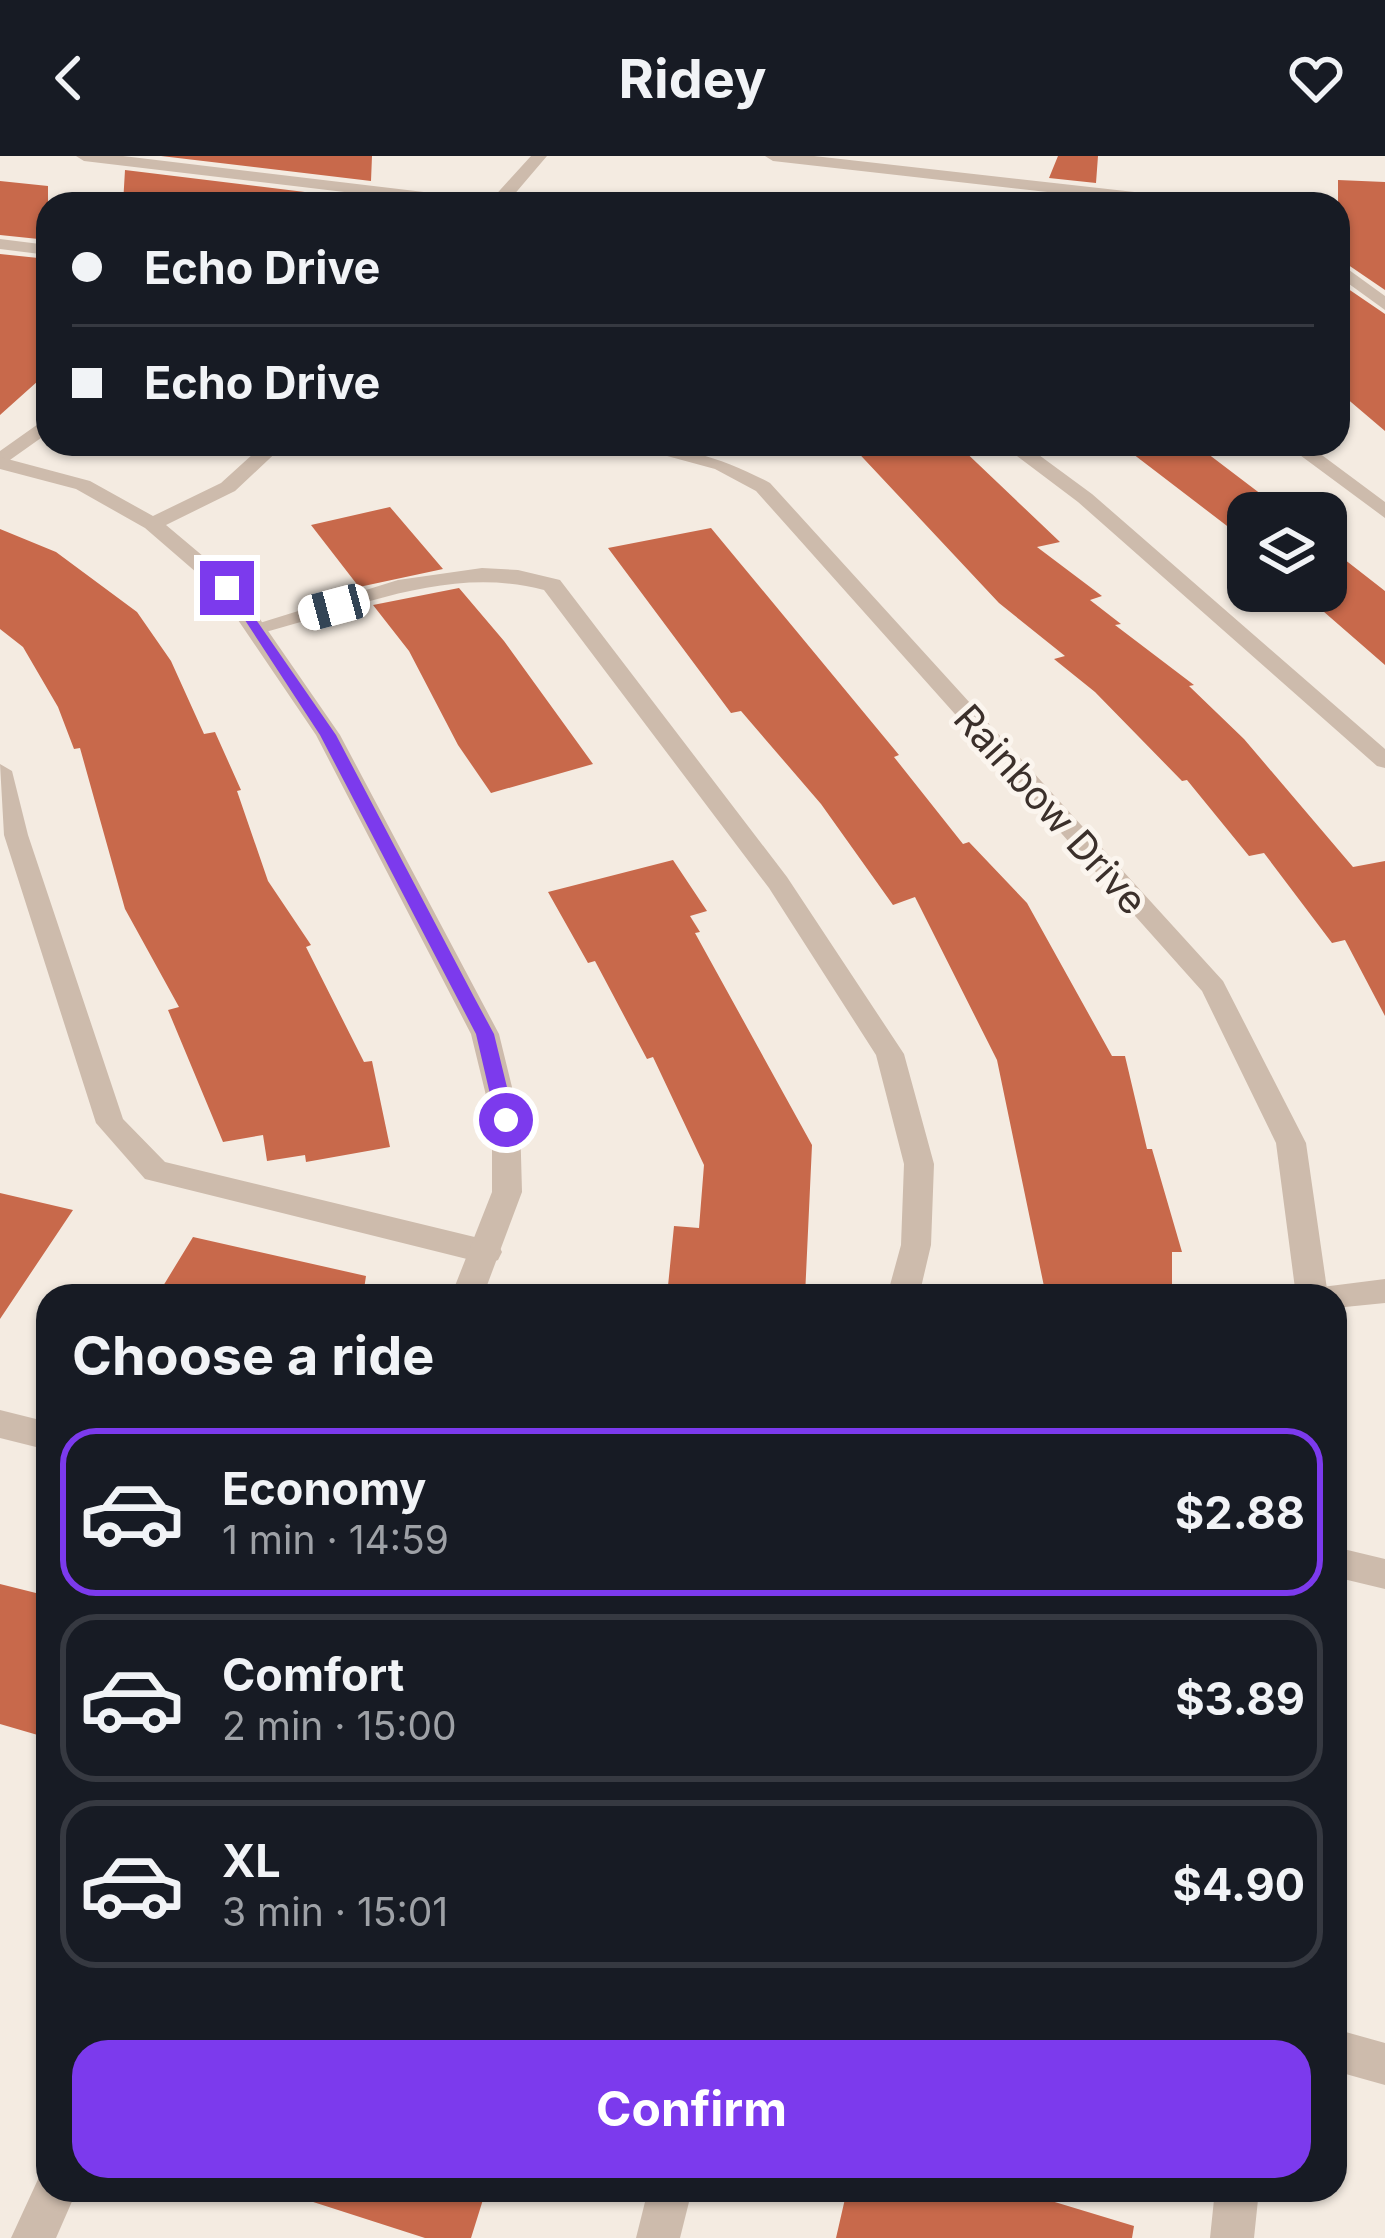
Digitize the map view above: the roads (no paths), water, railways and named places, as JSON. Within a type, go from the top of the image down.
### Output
[{"type":"street","points":[[83,156],[385,192]]},
{"type":"street","points":[[507,192],[539,156]]},
{"type":"street","points":[[773,156],[1091,192]]},
{"type":"street","points":[[0,244],[36,248]]},
{"type":"street","points":[[1350,276],[1385,304]]},
{"type":"street","points":[[0,462],[36,433]]},
{"type":"street","points":[[152,524],[228,487],[262,456]]},
{"type":"street","name":"Rainbow Drive","points":[[684,456],[722,465],[763,488],[1213,987],[1291,1143],[1310,1284]]},
{"type":"street","points":[[1027,456],[1084,498],[1385,761]]},
{"type":"street","points":[[1311,456],[1385,512]]},
{"type":"street","points":[[0,462],[83,485],[152,524],[227,588],[328,735],[485,1034],[506,1120],[507,1192],[473,1284]]},
{"type":"street","points":[[258,627],[448,577],[495,572],[527,575],[552,585],[778,883],[890,1054],[920,1164],[916,1245],[906,1284]]},
{"type":"street","points":[[0,771],[16,836],[110,1123],[155,1171],[488,1252]]},
{"type":"street","points":[[1347,1295],[1385,1291]]},
{"type":"street","points":[[0,1424],[36,1433]]},
{"type":"street","points":[[1347,1565],[1385,1574]]},
{"type":"street","points":[[1347,2053],[1385,2064]]},
{"type":"street","points":[[33,2238],[50,2202]]},
{"type":"street","points":[[658,2238],[667,2202]]},
{"type":"street","points":[[1232,2238],[1236,2202]]}]
